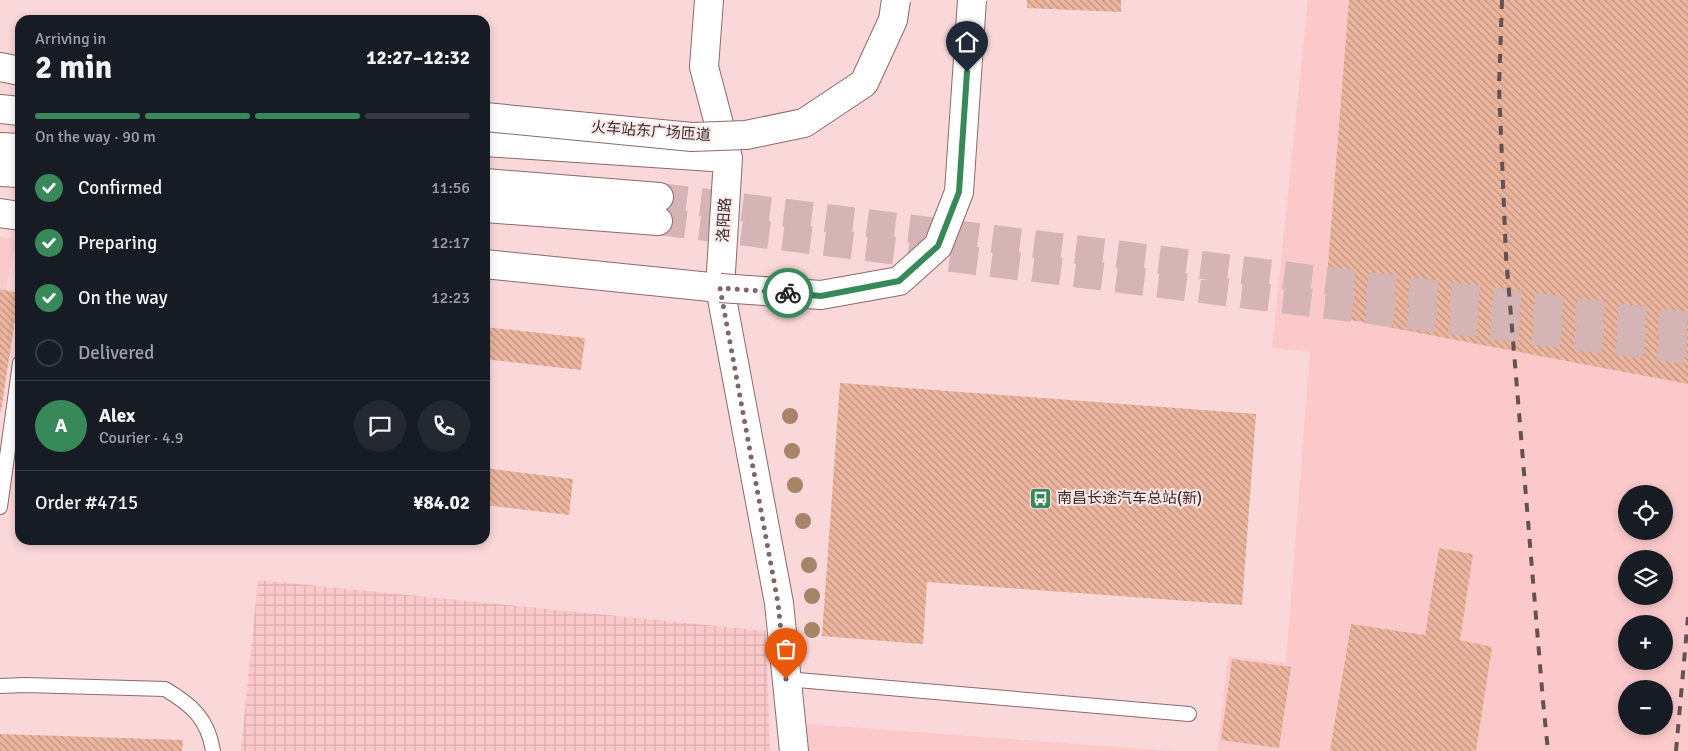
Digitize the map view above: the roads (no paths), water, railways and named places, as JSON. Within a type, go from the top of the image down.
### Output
[{"type":"main road","name":"洛阳路","points":[[709,0],[704,67],[728,158],[720,288],[778,603],[794,751]]},
{"type":"main road","name":"火车站东广场匝道","points":[[490,118],[692,137],[746,136],[804,123],[864,84],[893,20],[896,0]]},
{"type":"main road","points":[[490,265],[720,288],[821,296],[899,281],[938,246],[959,192],[972,0]]},
{"type":"main road","points":[[0,67],[15,70]]},
{"type":"main road","points":[[0,109],[15,110]]},
{"type":"main road","points":[[490,142],[728,158]]},
{"type":"main road","points":[[0,147],[15,148]]},
{"type":"main road","points":[[0,172],[15,173]]},
{"type":"main road","points":[[490,184],[659,209],[490,208]]},
{"type":"main road","points":[[0,213],[15,215]]},
{"type":"lane","points":[[0,507],[15,399]]},
{"type":"lane","points":[[786,679],[1189,714]]},
{"type":"lane","points":[[0,686],[165,689],[180,698],[200,716],[208,731],[213,751]]},
{"type":"tunnel","points":[[659,197],[1688,326]]},
{"type":"tunnel","points":[[658,221],[1688,350]]},
{"type":"railway","points":[[1502,0],[1499,87],[1506,256],[1548,751]]},
{"type":"railway","points":[[1676,751],[1688,617]]},
{"type":"place","name":"南昌长途汽车总站(新)","points":[[1041,498]]}]
